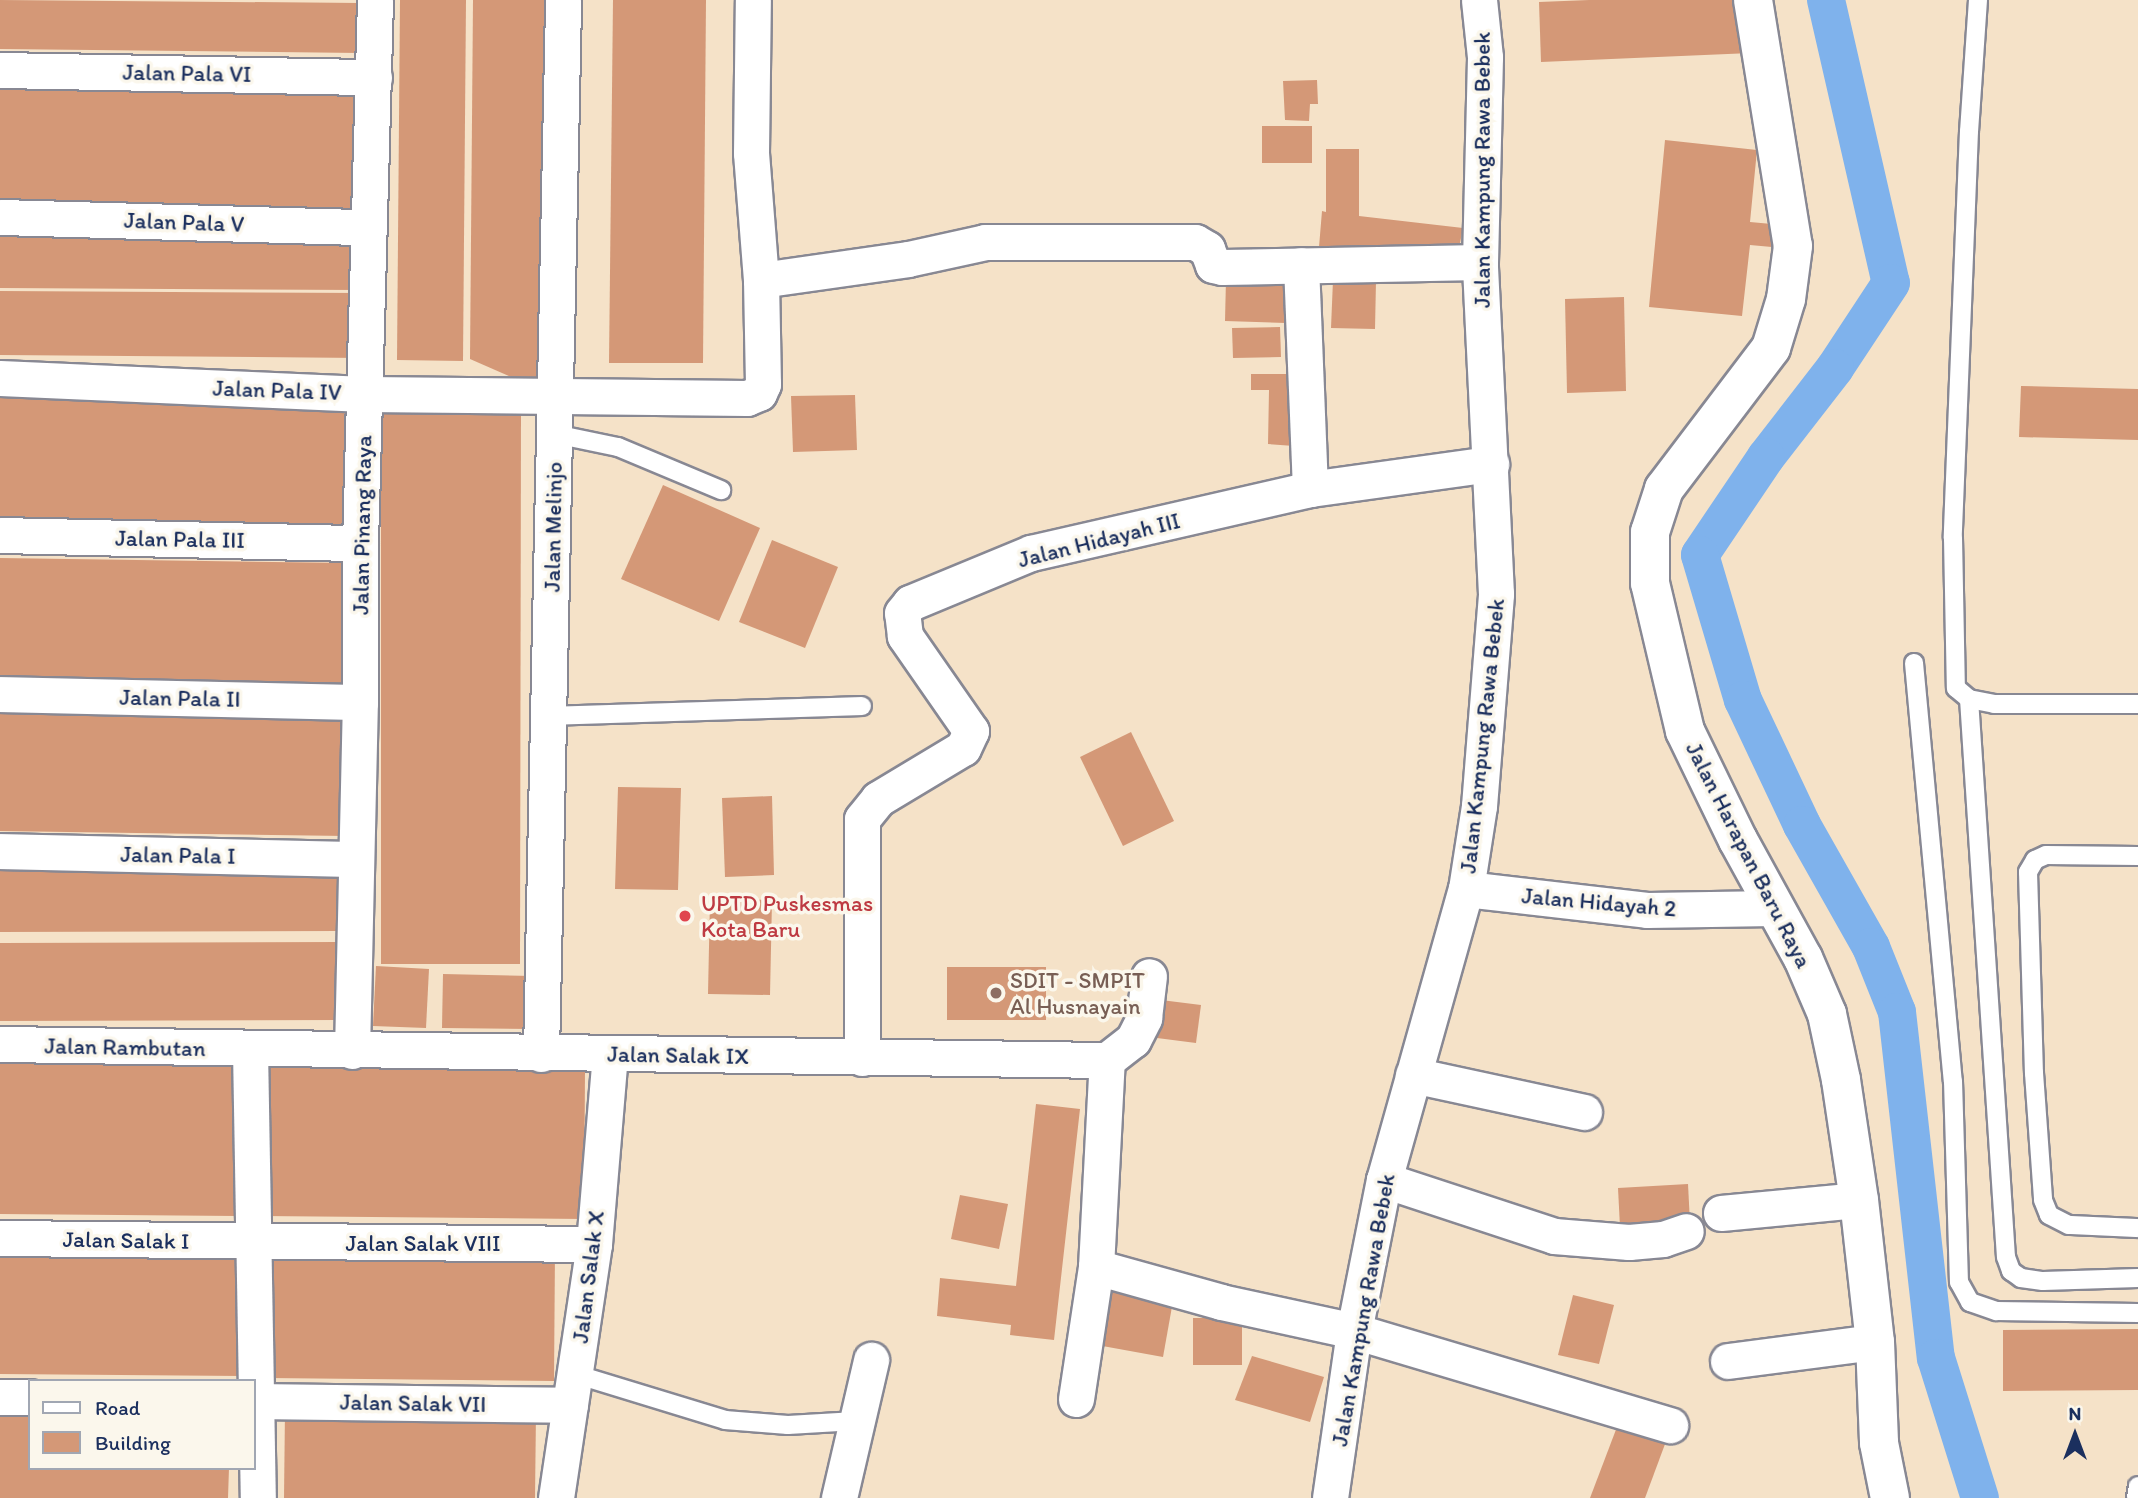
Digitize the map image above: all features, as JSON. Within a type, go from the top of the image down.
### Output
[{"type":"street","name":"Jalan Pinang Raya","points":[[352,1051],[360,702],[360,543],[375,0]]},
{"type":"street","name":"Jalan Melinjo","points":[[541,1054],[563,0]]},
{"type":"street","points":[[753,0],[751,153],[761,280],[908,259],[985,242],[1195,242],[1207,249],[1213,265],[1480,262]]},
{"type":"street","name":"Jalan Kampung Rawa Bebek","points":[[1330,1498],[1354,1331],[1384,1180],[1466,889],[1479,806],[1496,594],[1480,262],[1485,57],[1479,0]]},
{"type":"street","name":"Jalan Harapan Baru Raya","points":[[1753,0],[1793,246],[1786,299],[1771,348],[1664,489],[1650,532],[1650,583],[1685,731],[1774,908],[1803,958],[1827,1014],[1841,1080],[1858,1200],[1875,1342],[1880,1443],[1890,1498]]},
{"type":"street","name":"Jalan Pala VI","points":[[0,70],[374,76]]},
{"type":"street","name":"Jalan Pala V","points":[[0,217],[369,227]]},
{"type":"street","points":[[1301,265],[1311,489],[1491,464]]},
{"type":"street","name":"Jalan Pala IV","points":[[0,378],[365,394],[747,398],[759,393],[763,384],[761,280]]},
{"type":"street","name":"Jalan Hidayah III","points":[[862,1058],[862,819],[878,799],[963,748],[971,731],[905,636],[902,613],[910,603],[1031,553],[1311,489]]},
{"type":"street","name":"Jalan Pala III","points":[[0,535],[360,543]]},
{"type":"street","name":"Jalan Pala II","points":[[0,694],[360,702]]},
{"type":"street","name":"Jalan Pala I","points":[[0,851],[356,859]]},
{"type":"street","name":"Jalan Hidayah 2","points":[[1466,889],[1647,910],[1774,908]]},
{"type":"street","points":[[1076,1399],[1096,1267],[1107,1060],[1133,1040],[1144,1018],[1149,975]]},
{"type":"street","name":"Jalan Rambutan","points":[[0,1044],[250,1049]]},
{"type":"street","points":[[250,1049],[255,1379]]},
{"type":"street","name":"Jalan Salak IX","points":[[250,1049],[1107,1060]]},
{"type":"street","name":"Jalan Salak X","points":[[556,1498],[594,1244],[610,1054]]},
{"type":"street","points":[[1413,1075],[1584,1111]]},
{"type":"street","points":[[1384,1180],[1554,1236],[1629,1242],[1663,1239],[1686,1231]]},
{"type":"street","points":[[1721,1213],[1858,1200]]},
{"type":"street","name":"Jalan Salak I","points":[[0,1238],[253,1242]]},
{"type":"street","name":"Jalan Salak VIII","points":[[253,1242],[594,1244]]},
{"type":"street","points":[[1096,1267],[1221,1302],[1354,1331],[1670,1425]]},
{"type":"street","points":[[1728,1361],[1875,1342]]},
{"type":"street","points":[[839,1498],[871,1360]]},
{"type":"street","name":"Jalan Salak VII","points":[[256,1401],[573,1390]]},
{"type":"street","points":[[0,1397],[28,1397]]},
{"type":"street","points":[[256,1433],[258,1498]]},
{"type":"lane","points":[[1978,0],[1969,131],[1953,538],[1956,688],[1969,699],[1994,704],[2138,704]]},
{"type":"lane","points":[[555,434],[618,447],[721,490]]},
{"type":"lane","points":[[1914,663],[1953,1081],[1959,1282],[1970,1302],[1996,1311],[2138,1313]]},
{"type":"lane","points":[[1969,699],[2006,1257],[2011,1271],[2021,1278],[2043,1281],[2138,1278]]},
{"type":"lane","points":[[548,716],[862,706]]},
{"type":"lane","points":[[2138,856],[2046,855],[2035,860],[2028,872],[2034,1073],[2043,1200],[2049,1215],[2069,1225],[2138,1228]]},
{"type":"lane","points":[[573,1390],[726,1420],[788,1425],[856,1421]]},
{"type":"lane","points":[[2136,1498],[2138,1486]]},
{"type":"building","points":[[0,0],[360,3],[360,53],[0,49]]},
{"type":"building","points":[[400,0],[466,0],[463,361],[397,360]]},
{"type":"building","points":[[473,0],[554,0],[555,396],[470,359]]},
{"type":"building","points":[[613,0],[706,0],[703,363],[609,363]]},
{"type":"building","points":[[1749,0],[1751,53],[1541,62],[1539,2]]},
{"type":"building","points":[[0,80],[366,86],[364,217],[0,211]]},
{"type":"building","points":[[1317,80],[1318,104],[1310,104],[1309,121],[1285,120],[1283,81]]},
{"type":"building","points":[[1262,126],[1312,126],[1312,163],[1262,163]]},
{"type":"building","points":[[1665,140],[1757,150],[1750,222],[1784,225],[1782,248],[1750,245],[1742,316],[1649,307]]},
{"type":"building","points":[[1326,149],[1359,149],[1359,216],[1463,228],[1457,258],[1319,247],[1322,211],[1326,212]]},
{"type":"building","points":[[0,225],[360,227],[360,290],[0,288]]},
{"type":"building","points":[[1226,279],[1288,280],[1286,323],[1225,321]]},
{"type":"building","points":[[1333,280],[1376,281],[1375,329],[1331,328]]},
{"type":"building","points":[[0,291],[362,293],[362,358],[0,355]]},
{"type":"building","points":[[1624,297],[1626,391],[1567,393],[1565,299]]},
{"type":"building","points":[[1280,327],[1281,357],[1233,358],[1232,328]]},
{"type":"building","points":[[1251,374],[1293,374],[1294,446],[1268,444],[1269,390],[1251,390]]},
{"type":"building","points":[[2021,386],[2138,389],[2138,440],[2019,437]]},
{"type":"building","points":[[0,390],[349,397],[346,536],[0,529]]},
{"type":"building","points":[[855,395],[857,450],[793,452],[791,396]]},
{"type":"building","points":[[381,410],[521,410],[520,964],[381,964]]},
{"type":"building","points":[[663,485],[760,528],[719,621],[621,579]]},
{"type":"building","points":[[772,540],[838,567],[805,648],[739,622]]},
{"type":"building","points":[[0,558],[348,563],[346,691],[0,685]]},
{"type":"building","points":[[0,704],[348,710],[346,836],[0,831]]},
{"type":"building","points":[[1131,732],[1174,821],[1123,846],[1080,757]]},
{"type":"building","points":[[618,787],[681,788],[678,890],[615,889]]},
{"type":"building","points":[[772,796],[774,875],[725,877],[722,798]]},
{"type":"building","points":[[338,864],[338,931],[0,932],[0,866]]},
{"type":"building","points":[[710,899],[772,900],[770,995],[708,994]]},
{"type":"building","points":[[339,942],[339,1020],[0,1021],[0,943]]},
{"type":"building","points":[[376,966],[429,969],[426,1028],[373,1026]]},
{"type":"building","name":"SDIT - SMPIT Al Husnayain","points":[[947,967],[1046,967],[1046,1020],[947,1020]]},
{"type":"building","points":[[443,974],[532,976],[531,1029],[442,1028]]},
{"type":"building","points":[[1161,1000],[1201,1005],[1196,1043],[1157,1038]]},
{"type":"building","points":[[0,1060],[238,1063],[237,1216],[0,1214]]},
{"type":"building","points":[[264,1066],[585,1070],[584,1219],[262,1216]]},
{"type":"building","points":[[1036,1104],[1080,1109],[1054,1340],[1010,1335],[1011,1325],[937,1316],[940,1278],[1016,1286]]},
{"type":"building","points":[[1688,1184],[1690,1223],[1620,1227],[1618,1188]]},
{"type":"building","points":[[960,1195],[1008,1204],[999,1249],[951,1239]]},
{"type":"building","points":[[0,1244],[244,1247],[242,1376],[0,1374]]},
{"type":"building","points":[[270,1247],[555,1250],[554,1381],[268,1378]]},
{"type":"building","points":[[1107,1289],[1173,1301],[1163,1357],[1097,1345]]},
{"type":"building","points":[[1573,1295],[1614,1305],[1599,1364],[1558,1355]]},
{"type":"building","points":[[1193,1318],[1242,1318],[1242,1365],[1193,1365]]},
{"type":"building","points":[[2138,1329],[2138,1390],[2003,1391],[2003,1330]]},
{"type":"building","points":[[1252,1356],[1324,1377],[1310,1422],[1235,1400]]},
{"type":"building","points":[[0,1406],[28,1407],[28,1470],[229,1470],[228,1498],[0,1498]]},
{"type":"building","points":[[285,1410],[536,1412],[535,1498],[284,1498]]},
{"type":"building","points":[[1620,1419],[1668,1436],[1645,1498],[1590,1498]]},
{"type":"waterway","points":[[1826,0],[1891,283],[1835,368],[1766,457],[1700,555],[1743,700],[1802,825],[1871,947],[1897,1012],[1936,1358],[1980,1498]]},
{"type":"place","name":"UPTD Puskesmas Kota Baru","points":[[685,916]]},
{"type":"place","name":"SDIT - SMPIT Al Husnayain","points":[[996,993]]}]
